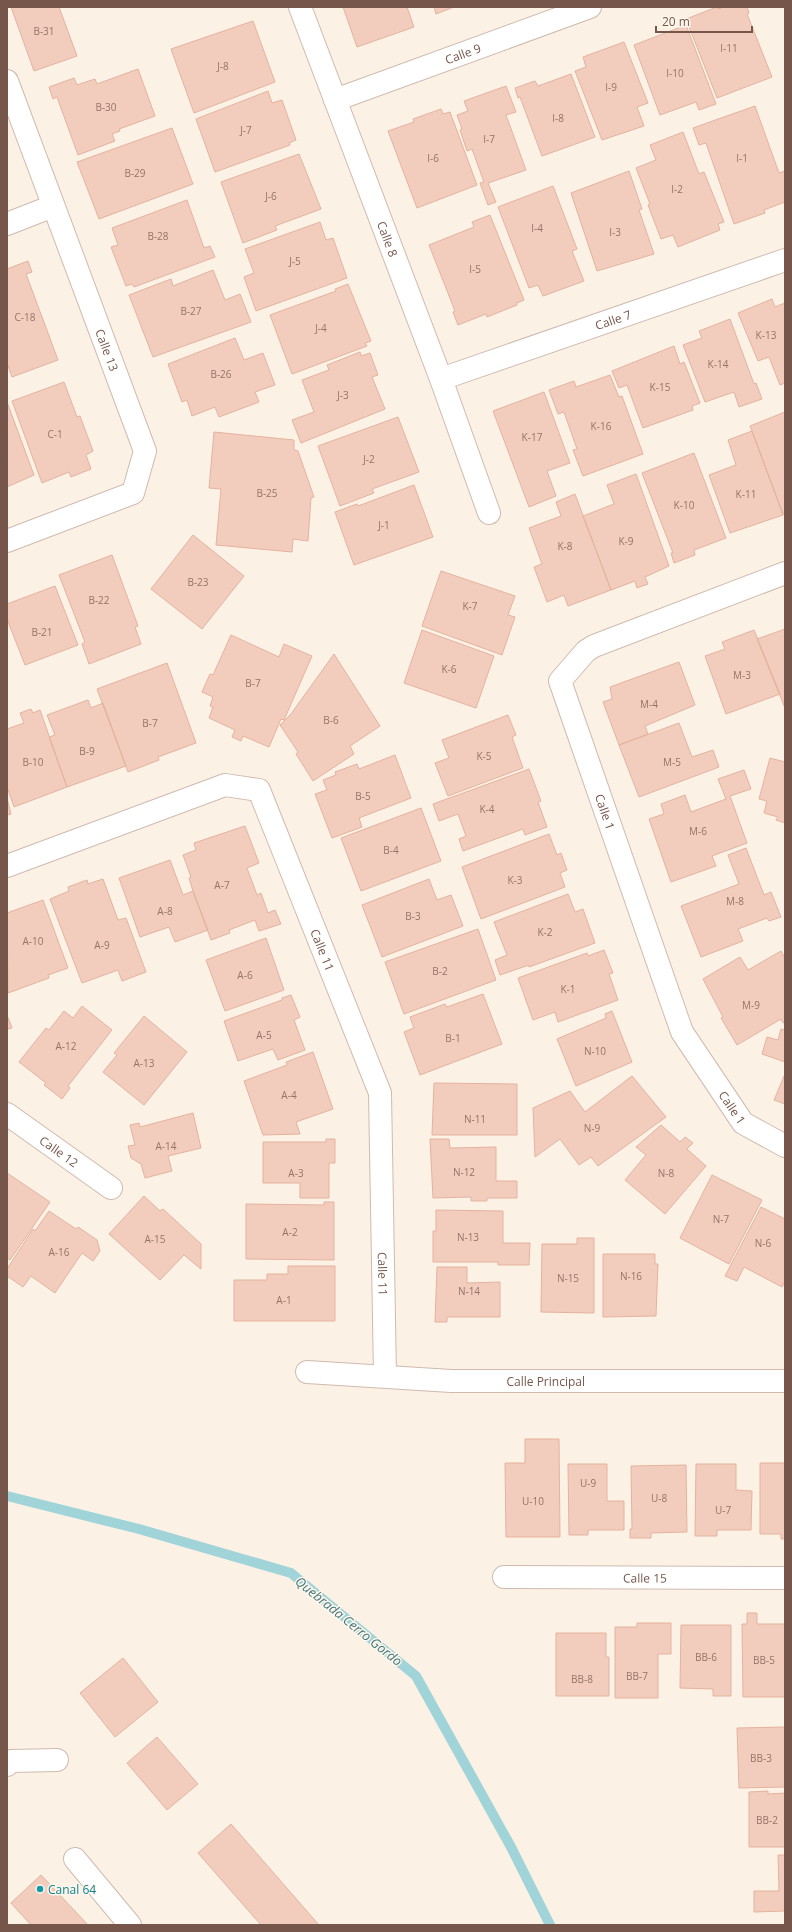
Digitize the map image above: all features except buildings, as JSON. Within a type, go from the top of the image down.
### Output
[{"type":"street","name":"Calle 8","points":[[300,7],[441,379],[489,513]]},
{"type":"street","name":"Calle 9","points":[[335,100],[590,7]]},
{"type":"street","name":"Calle 13","points":[[7,81],[145,451],[134,493],[7,541]]},
{"type":"street","points":[[7,224],[54,206]]},
{"type":"street","name":"Calle 7","points":[[441,379],[785,260]]},
{"type":"street","name":"Calle 1","points":[[785,573],[594,646],[586,651],[560,681],[682,1032],[743,1123],[785,1146]]},
{"type":"street","name":"Calle 11","points":[[7,866],[225,785],[259,790],[380,1093],[384,1376]]},
{"type":"street","name":"Calle 12","points":[[7,1114],[111,1188]]},
{"type":"street","name":"Calle Principal","points":[[307,1372],[451,1380],[785,1380]]},
{"type":"street","name":"Calle 15","points":[[504,1577],[785,1578]]},
{"type":"street","points":[[7,1765],[11,1761],[57,1760]]},
{"type":"street","points":[[75,1859],[130,1925]]},
{"type":"waterway","name":"Quebrada Cerro Gordo","points":[[7,1496],[139,1529],[291,1573],[416,1676],[511,1847],[550,1925]]},
{"type":"place","name":"Canal 64","points":[[40,1889]]}]
